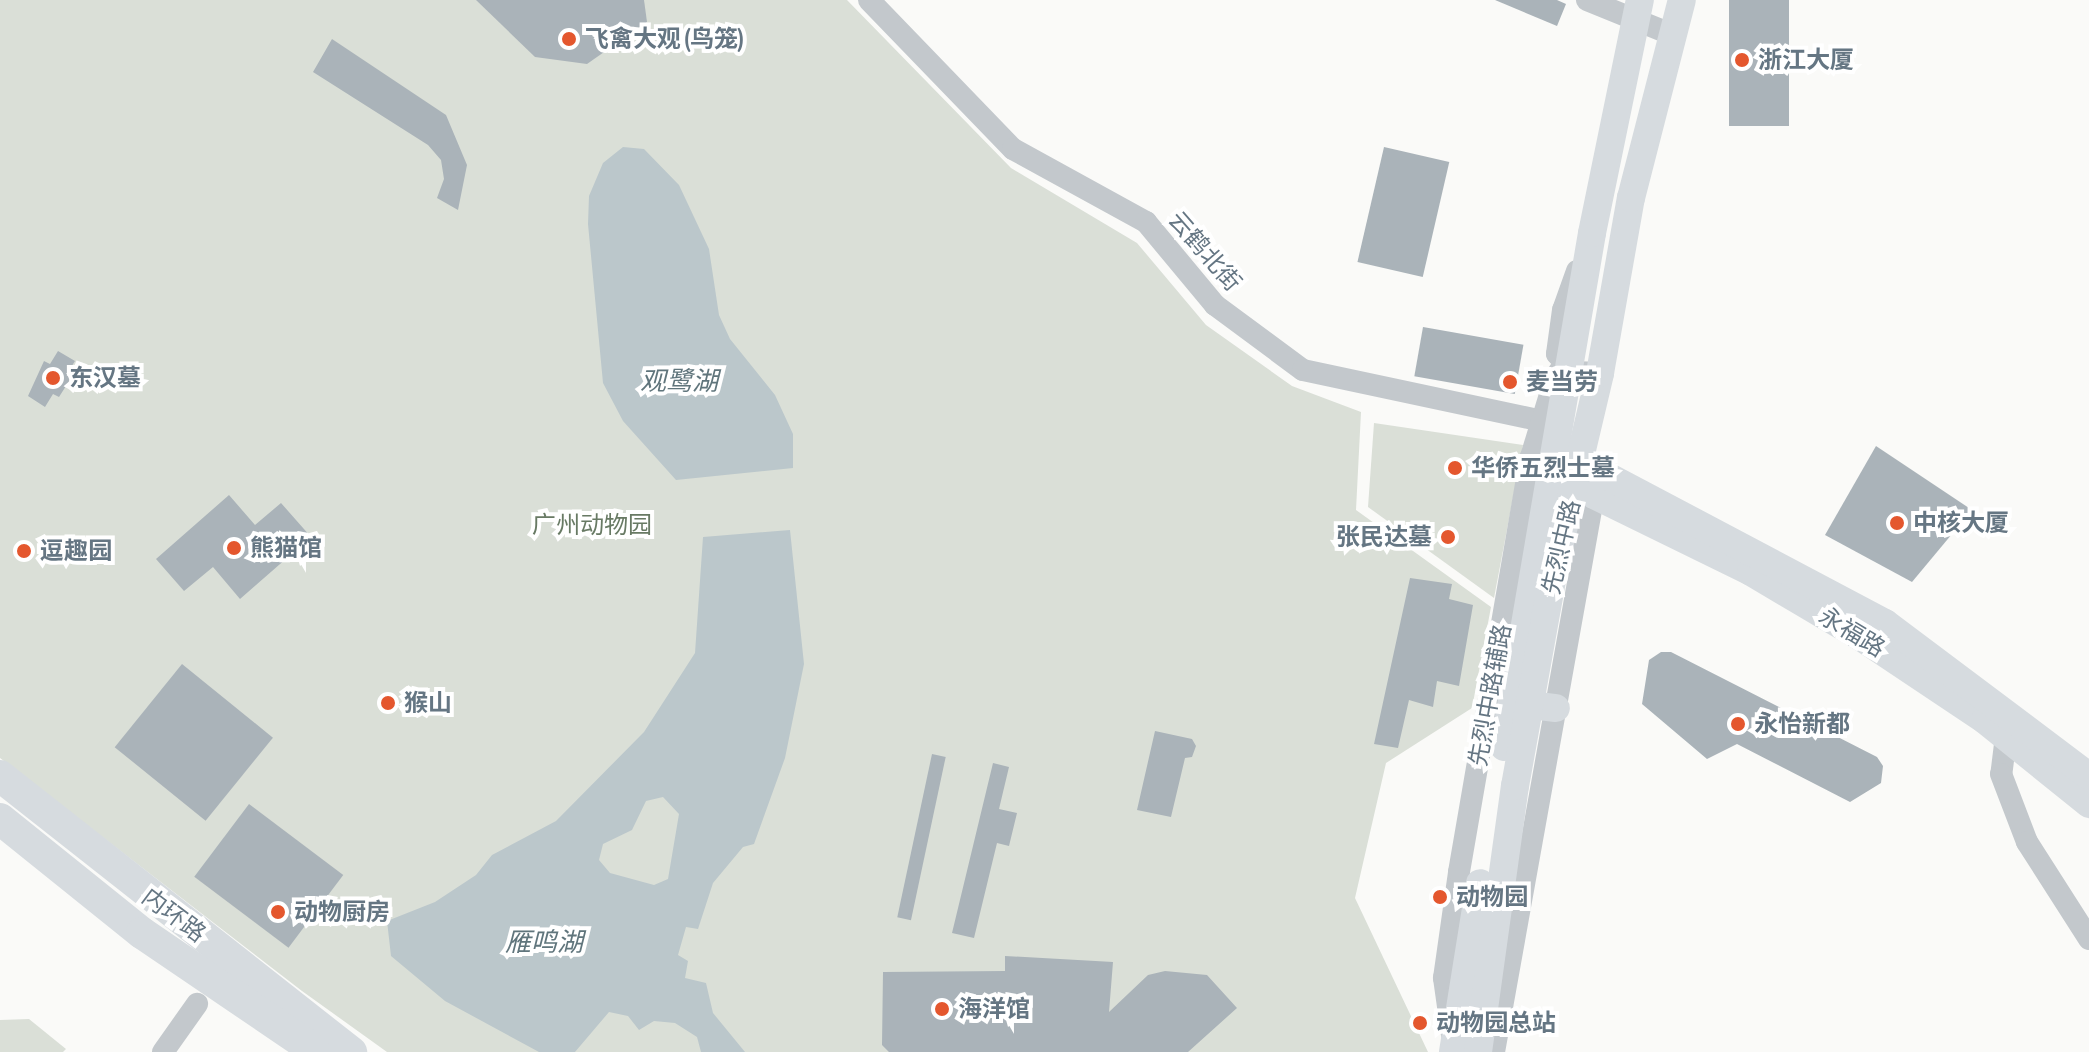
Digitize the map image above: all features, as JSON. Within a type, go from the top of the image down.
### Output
[{"type":"highway","name":"内环路","points":[[0,776],[351,1052]]},
{"type":"highway","name":"内环路","points":[[0,819],[131,925],[318,1052]]},
{"type":"main road","name":"先烈中路","points":[[1462,1051],[1494,732],[1540,530],[1550,423],[1578,367],[1631,198],[1682,0]]},
{"type":"main road","points":[[1578,367],[1592,233],[1637,11]]},
{"type":"main road","name":"先烈中路","points":[[1462,1051],[1543,706],[1587,476],[1578,367]]},
{"type":"main road","points":[[1540,530],[1587,476]]},
{"type":"main road","name":"永福路","points":[[1587,476],[1849,629],[2006,736],[2089,804]]},
{"type":"main road","name":"永福路","points":[[1587,476],[1885,623],[2089,776]]},
{"type":"street","name":"云鹤北街","points":[[869,0],[1013,149],[1146,222],[1215,305],[1303,370],[1550,423]]},
{"type":"street","points":[[1587,0],[1637,11],[1673,35]]},
{"type":"street","name":"先烈中路辅路","points":[[1494,732],[1550,423]]},
{"type":"street","points":[[1494,1052],[1543,706]]},
{"type":"street","points":[[2006,736],[2001,774],[2027,842],[2089,939]]},
{"type":"street","points":[[163,1052],[197,1004]]},
{"type":"green space","name":"广州动物园","points":[[0,0],[847,0],[1011,168],[1137,243],[1206,325],[1292,386],[1361,412],[1356,510],[1491,607],[1472,708],[1386,763],[1355,898],[1428,1052],[387,1052],[302,991],[0,758]]},
{"type":"green space","points":[[1374,423],[1523,445],[1494,598],[1368,507]]},
{"type":"green space","points":[[29,1019],[66,1049],[63,1052],[0,1052],[0,1020]]},
{"type":"water","name":"观鹭湖","points":[[623,147],[644,149],[679,185],[709,249],[719,315],[730,339],[775,395],[793,434],[793,468],[676,480],[623,421],[603,383],[588,224],[589,196],[603,163]]},
{"type":"water","name":"雁鸣湖","points":[[790,530],[804,664],[785,758],[754,844],[743,847],[713,883],[698,929],[686,927],[678,955],[688,961],[685,978],[706,983],[713,1013],[745,1052],[701,1052],[697,1037],[675,1023],[654,1021],[639,1030],[628,1016],[609,1012],[575,1052],[539,1052],[445,1001],[391,956],[387,921],[435,902],[476,875],[492,855],[556,821],[644,732],[695,653],[703,537]],"holes":[[[663,797],[679,814],[668,879],[654,885],[610,873],[599,860],[603,844],[632,830],[646,801]]]},
{"type":"building","name":"飞禽大观 (鸟笼)","points":[[476,0],[644,0],[647,22],[587,64],[535,57]]},
{"type":"building","points":[[1495,0],[1557,0],[1566,4],[1557,26]]},
{"type":"building","name":"浙江大厦","points":[[1729,0],[1789,0],[1789,126],[1729,126]]},
{"type":"building","points":[[332,39],[446,115],[467,165],[458,210],[437,198],[444,179],[441,160],[428,145],[313,72]]},
{"type":"building","points":[[1384,147],[1449,162],[1423,277],[1357,262]]},
{"type":"building","points":[[1423,327],[1523,345],[1515,394],[1414,376]]},
{"type":"building","points":[[58,351],[75,361],[68,372],[73,375],[59,397],[53,394],[45,407],[28,396],[44,361],[50,364]]},
{"type":"building","name":"中核大厦","points":[[1876,446],[1972,510],[1912,582],[1825,535]]},
{"type":"building","name":"熊猫馆","points":[[229,495],[255,525],[281,503],[311,537],[240,599],[213,567],[184,591],[156,559]]},
{"type":"building","points":[[1410,578],[1452,584],[1449,599],[1473,605],[1459,686],[1437,681],[1433,707],[1409,700],[1398,748],[1374,744]]},
{"type":"building","name":"永怡新都","points":[[1661,652],[1671,652],[1877,757],[1883,766],[1881,783],[1850,802],[1737,744],[1707,759],[1642,704],[1649,660]]},
{"type":"building","points":[[182,664],[273,738],[206,821],[115,747]]},
{"type":"building","points":[[1155,731],[1192,739],[1196,746],[1192,757],[1185,758],[1171,817],[1137,810]]},
{"type":"building","points":[[932,754],[946,757],[911,920],[897,917]]},
{"type":"building","points":[[993,763],[1009,767],[999,809],[1017,813],[1009,846],[997,843],[974,938],[952,933]]},
{"type":"building","name":"动物厨房","points":[[249,804],[343,875],[288,948],[194,877]]},
{"type":"building","points":[[1005,956],[1113,962],[1109,1012],[1148,975],[1165,971],[1207,975],[1237,1008],[1188,1052],[889,1052],[882,1045],[883,972],[1005,971]]},
{"type":"place","name":"飞禽大观 (鸟笼)","points":[[569,39]]},
{"type":"place","name":"浙江大厦","points":[[1742,60]]},
{"type":"place","name":"东汉墓","points":[[53,378]]},
{"type":"place","name":"麦当劳","points":[[1510,382]]},
{"type":"place","name":"华侨五烈士墓","points":[[1455,468]]},
{"type":"place","name":"中核大厦","points":[[1897,523]]},
{"type":"place","name":"张民达墓","points":[[1448,537]]},
{"type":"place","name":"熊猫馆","points":[[234,548]]},
{"type":"place","name":"逗趣园","points":[[24,551]]},
{"type":"place","name":"猴山","points":[[388,703]]},
{"type":"place","name":"永怡新都","points":[[1738,724]]},
{"type":"place","name":"动物园","points":[[1440,897]]},
{"type":"place","name":"动物厨房","points":[[278,912]]},
{"type":"place","name":"海洋馆","points":[[942,1009]]},
{"type":"place","name":"动物园总站","points":[[1420,1023]]}]
